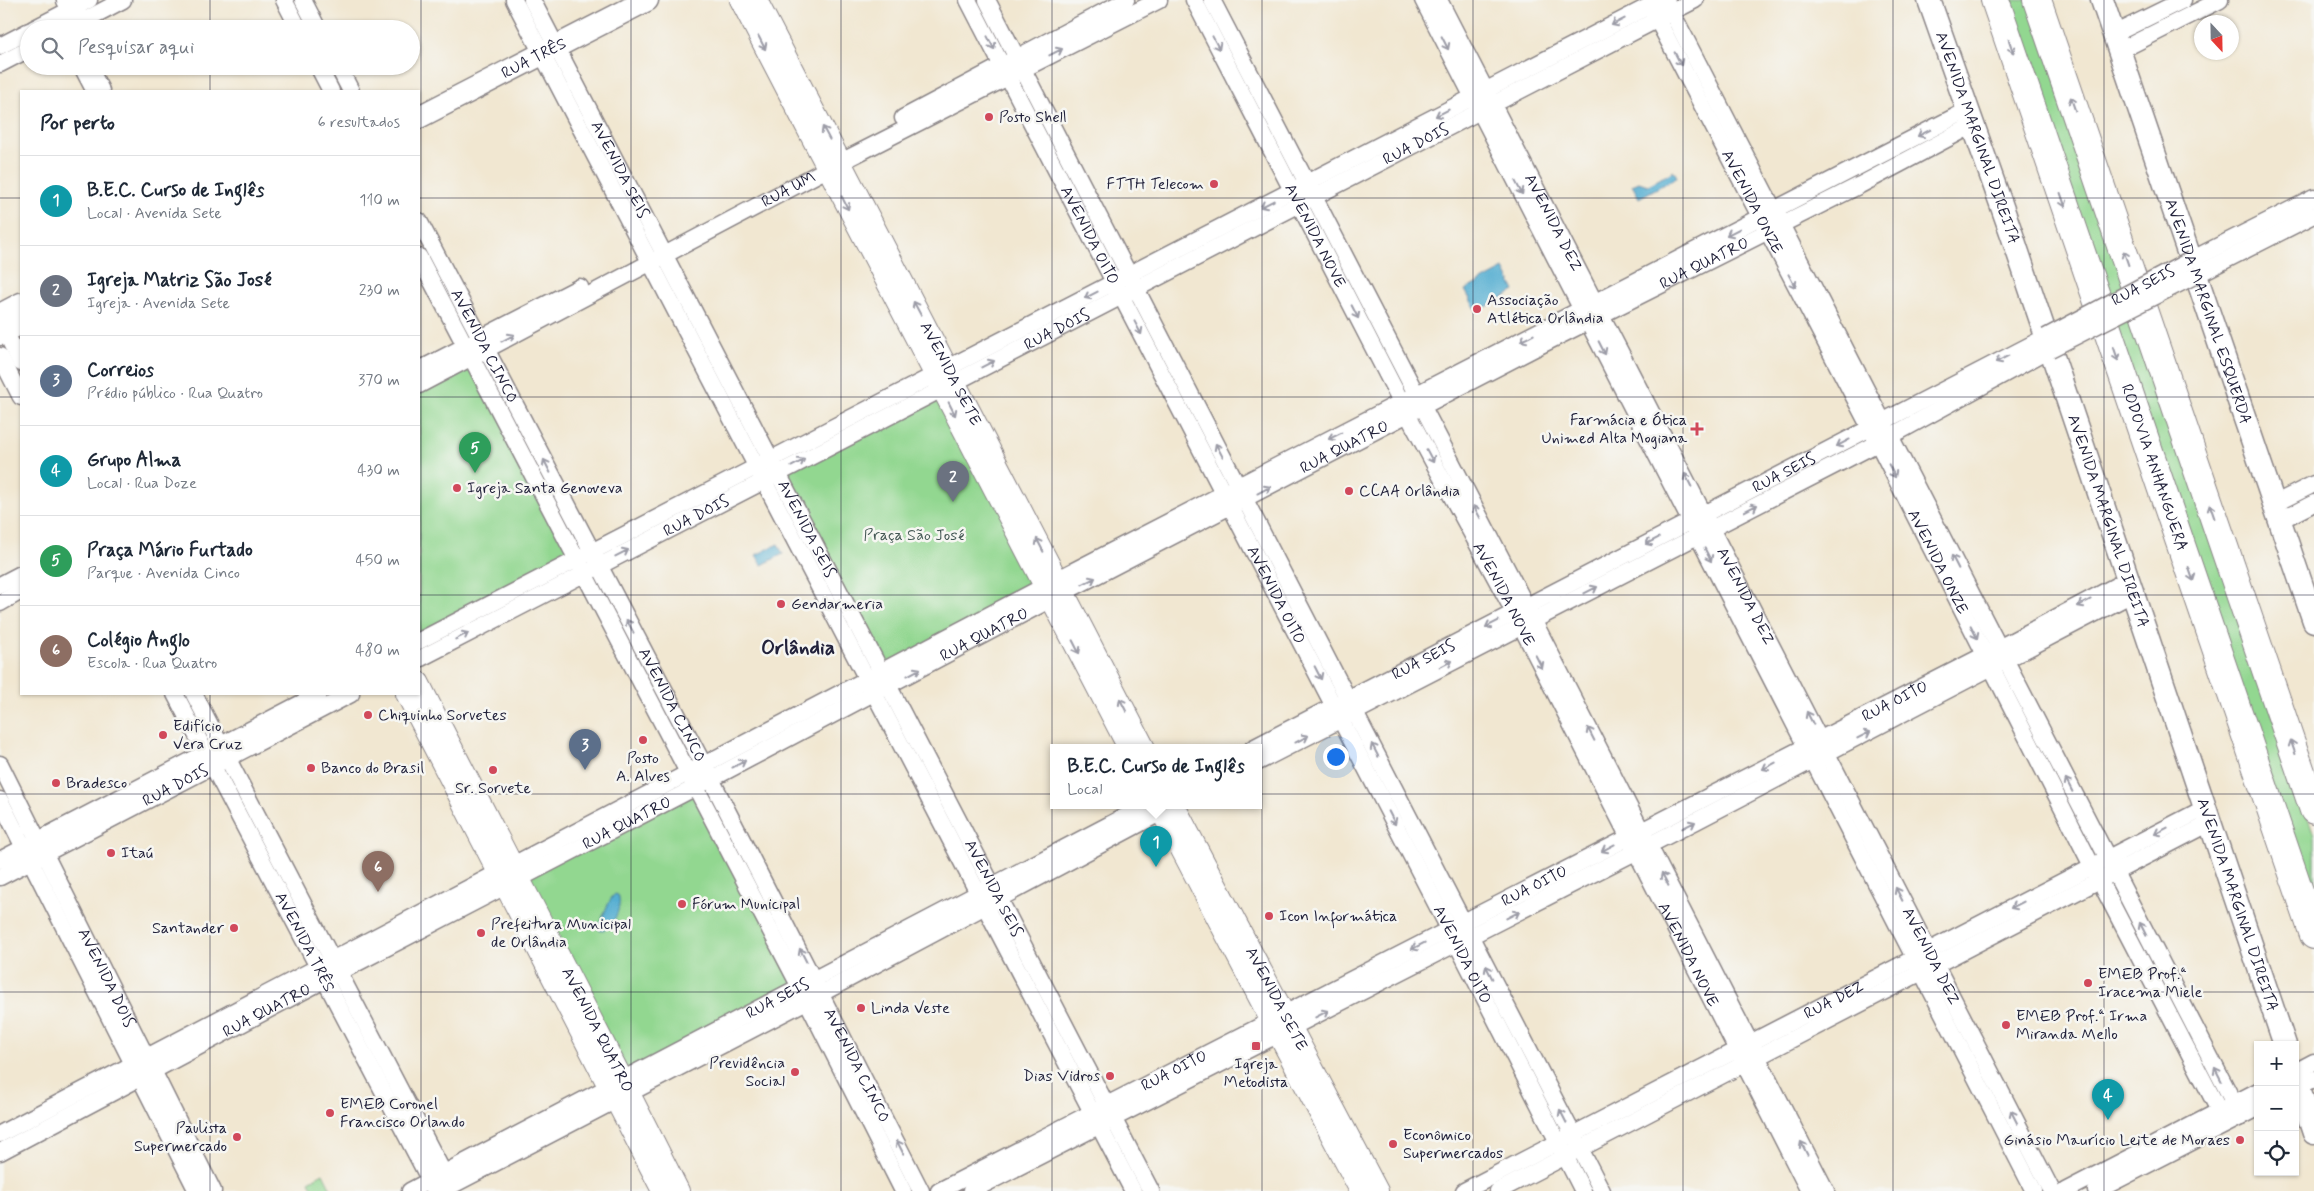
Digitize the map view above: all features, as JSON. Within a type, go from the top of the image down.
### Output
[{"type":"highway","name":"RODOVIA ANHANGUERA","points":[[1995,0],[2314,935]]},
{"type":"highway","points":[[2038,0],[2314,810]]},
{"type":"main road","name":"RUA TRÊS","points":[[420,116],[618,0]]},
{"type":"main road","name":"RUA TRÊS","points":[[420,100],[647,0]]},
{"type":"main road","name":"AVENIDA MARGINAL DIREITA","points":[[1929,0],[2048,343],[2284,1041]]},
{"type":"main road","name":"AVENIDA MARGINAL ESQUERDA","points":[[2102,0],[2314,621]]},
{"type":"main road","points":[[90,75],[97,90]]},
{"type":"main road","points":[[107,75],[114,90]]},
{"type":"main road","points":[[5,325],[20,305]]},
{"type":"main road","points":[[2300,1080],[2314,1133]]},
{"type":"street","points":[[57,20],[123,0]]},
{"type":"street","points":[[284,0],[294,20]]},
{"type":"street","points":[[303,0],[313,20]]},
{"type":"street","name":"AVENIDA SEIS","points":[[514,0],[546,44],[662,249],[886,678],[988,896]]},
{"type":"street","name":"AVENIDA SEIS","points":[[532,0],[546,44],[646,257],[872,686],[988,896],[1102,1115],[1133,1191]]},
{"type":"street","name":"AVENIDA SETE","points":[[740,0],[832,161],[1054,589],[1143,744]]},
{"type":"street","name":"AVENIDA SETE","points":[[757,0],[832,161]]},
{"type":"street","name":"AVENIDA OITO","points":[[968,0],[1013,67]]},
{"type":"street","name":"AVENIDA OITO","points":[[987,0],[1013,67],[1345,708],[1569,1146],[1602,1191]]},
{"type":"street","name":"RUA UM","points":[[1013,67],[1126,0]]},
{"type":"street","name":"RUA UM","points":[[420,384],[476,348],[646,257],[1013,67],[1159,0]]},
{"type":"street","name":"AVENIDA NOVE","points":[[1194,0],[1304,194]]},
{"type":"street","name":"AVENIDA NOVE","points":[[1212,0],[1304,194],[1412,405],[1524,616],[1747,1054],[1809,1191]]},
{"type":"street","name":"AVENIDA DEZ","points":[[1423,0],[1482,101],[1702,525],[1925,962],[2034,1191]]},
{"type":"street","name":"AVENIDA DEZ","points":[[1439,0],[1482,101]]},
{"type":"street","name":"RUA DOIS","points":[[420,658],[588,563],[1304,194],[1659,6],[1695,0]]},
{"type":"street","points":[[2117,43],[2183,0]]},
{"type":"street","points":[[2117,43],[2220,0]]},
{"type":"street","name":"AVENIDA ONZE","points":[[1659,6],[2230,1114]]},
{"type":"street","points":[[0,46],[20,36]]},
{"type":"street","points":[[0,64],[20,54]]},
{"type":"street","points":[[323,75],[331,90]]},
{"type":"street","points":[[343,75],[350,90]]},
{"type":"street","name":"RUA QUATRO","points":[[0,1152],[143,1069],[329,969],[1054,589],[1970,118]]},
{"type":"street","name":"RUA SEIS","points":[[1262,744],[1345,708],[1702,525],[2194,267],[2314,198]]},
{"type":"street","name":"RUA SEIS","points":[[2194,267],[2314,215]]},
{"type":"street","name":"AVENIDA CINCO","points":[[420,223],[476,348],[588,563],[692,780],[903,1191]]},
{"type":"street","name":"AVENIDA CINCO","points":[[420,259],[476,348]]},
{"type":"street","points":[[5,325],[20,361]]},
{"type":"street","name":"RUA UM","points":[[420,370],[476,348]]},
{"type":"street","points":[[0,356],[20,395]]},
{"type":"street","points":[[2276,512],[2314,484]]},
{"type":"street","points":[[2276,512],[2314,503]]},
{"type":"street","name":"RUA DOIS","points":[[420,641],[588,563]]},
{"type":"street","name":"AVENIDA CINCO","points":[[588,563],[708,772],[819,986],[921,1191]]},
{"type":"street","points":[[0,585],[20,575]]},
{"type":"street","name":"RUA OITO","points":[[1460,933],[1642,849],[1817,750],[2130,587]]},
{"type":"street","name":"AVENIDA SETE","points":[[1054,589],[1126,744]]},
{"type":"street","points":[[0,603],[20,592]]},
{"type":"street","name":"AVENIDA QUATRO","points":[[420,684],[508,876]]},
{"type":"street","name":"AVENIDA TRÊS","points":[[176,695],[209,759],[329,969]]},
{"type":"street","name":"AVENIDA TRÊS","points":[[195,695],[224,751],[329,969],[442,1186]]},
{"type":"street","name":"RUA DOIS","points":[[0,877],[34,851],[224,751],[317,695]]},
{"type":"street","name":"RUA DOIS","points":[[224,751],[349,695]]},
{"type":"street","name":"AVENIDA QUATRO","points":[[407,695],[508,876],[620,1090],[679,1191]]},
{"type":"street","name":"RUA SEIS","points":[[1262,760],[1345,708]]},
{"type":"street","name":"RUA OITO","points":[[939,1191],[1102,1115],[1281,1025],[1460,933],[1635,834],[1817,750]]},
{"type":"street","name":"AVENIDA DOIS","points":[[0,764],[34,851],[143,1069],[197,1191]]},
{"type":"street","name":"AVENIDA DOIS","points":[[0,800],[34,851]]},
{"type":"street","name":"RUA SEIS","points":[[410,1191],[442,1186],[988,896],[1159,809]]},
{"type":"street","name":"AVENIDA SETE","points":[[1164,809],[1281,1025],[1378,1191]]},
{"type":"street","name":"RUA DEZ","points":[[1464,1191],[1569,1146],[2207,816]]},
{"type":"street","name":"RUA DOIS","points":[[0,860],[34,851]]},
{"type":"street","name":"AVENIDA DEZ","points":[[1925,962],[2052,1191]]},
{"type":"street","name":"AVENIDA SETE","points":[[1281,1025],[1360,1191]]},
{"type":"street","name":"AVENIDA NOVE","points":[[1747,1054],[1826,1191]]},
{"type":"street","points":[[2300,1080],[2314,1062]]},
{"type":"street","name":"RUA QUATRO","points":[[0,1134],[143,1069]]},
{"type":"street","name":"AVENIDA DOIS","points":[[143,1069],[213,1191]]},
{"type":"street","name":"AVENIDA QUATRO","points":[[620,1090],[662,1191]]},
{"type":"street","points":[[2096,1191],[2230,1114],[2254,1094]]},
{"type":"street","points":[[2065,1191],[2230,1114],[2254,1109]]},
{"type":"street","name":"AVENIDA SEIS","points":[[1102,1115],[1151,1191]]},
{"type":"street","name":"RUA OITO","points":[[971,1191],[1102,1115]]},
{"type":"street","name":"AVENIDA OITO","points":[[1569,1146],[1583,1191]]},
{"type":"street","name":"RUA DEZ","points":[[1498,1191],[1569,1146]]},
{"type":"green space","points":[[2004,0],[2029,0],[2314,835],[2314,911]]},
{"type":"green space","points":[[472,358],[577,560],[420,640],[420,384]]},
{"type":"green space","name":"Praça São José","points":[[941,388],[1044,586],[883,672],[779,473]]},
{"type":"green space","points":[[696,787],[800,987],[624,1079],[519,879]]},
{"type":"green space","points":[[323,1173],[332,1191],[314,1191],[309,1181]]},
{"type":"water","points":[[1674,171],[1677,177],[1639,198],[1632,185],[1639,182],[1648,185]]},
{"type":"water","points":[[1504,269],[1515,291],[1477,312],[1465,290]]},
{"type":"water","points":[[778,544],[783,554],[762,565],[756,555]]},
{"type":"water","points":[[615,894],[618,895],[619,900],[616,917],[605,930],[600,931],[598,926]]},
{"type":"place","name":"Posto Shell","points":[[989,117]]},
{"type":"place","name":"FTTH Telecom","points":[[1214,184]]},
{"type":"place","name":"Associação Atlética Orlândia","points":[[1477,309]]},
{"type":"place","name":"Farmácia e Ótica Unimed Alta Mogiana","points":[[1697,429]]},
{"type":"place","name":"Praça Mário Furtado","points":[[475,473]]},
{"type":"place","name":"Igreja Santa Genoveva","points":[[457,488]]},
{"type":"place","name":"CCAA Orlândia","points":[[1349,491]]},
{"type":"place","name":"Igreja Matriz São José","points":[[953,502]]},
{"type":"place","name":"Gendarmeria","points":[[781,604]]},
{"type":"place","name":"Chiquinho Sorvetes","points":[[368,715]]},
{"type":"place","name":"Edifício Vera Cruz","points":[[163,735]]},
{"type":"place","name":"Posto A. Alves","points":[[643,740]]},
{"type":"place","name":"Banco do Brasil","points":[[311,768]]},
{"type":"place","name":"Sr. Sorvete","points":[[493,770]]},
{"type":"place","name":"Correios","points":[[585,770]]},
{"type":"place","name":"Bradesco","points":[[56,783]]},
{"type":"place","name":"Itaú","points":[[111,853]]},
{"type":"place","name":"B.E.C. Curso de Inglês","points":[[1156,867]]},
{"type":"place","name":"Colégio Anglo","points":[[378,892]]},
{"type":"place","name":"Fórum Municipal","points":[[682,904]]},
{"type":"place","name":"Icon Informática","points":[[1269,916]]},
{"type":"place","name":"Santander","points":[[234,928]]},
{"type":"place","name":"Prefeitura Municipal de Orlândia","points":[[481,933]]},
{"type":"place","name":"EMEB Prof.ª Iracema Miele","points":[[2088,983]]},
{"type":"place","name":"Linda Veste","points":[[861,1008]]},
{"type":"place","name":"EMEB Prof.ª Irma Miranda Mello","points":[[2006,1025]]},
{"type":"place","name":"Igreja Metodista","points":[[1256,1046]]},
{"type":"place","name":"Previdência Social","points":[[795,1072]]},
{"type":"place","name":"Dias Vidros","points":[[1110,1076]]},
{"type":"place","name":"EMEB Coronel Francisco Orlando","points":[[330,1113]]},
{"type":"place","name":"Grupo Alma","points":[[2108,1120]]},
{"type":"place","name":"Paulista Supermercado","points":[[237,1137]]},
{"type":"place","name":"Ginásio Maurício Leite de Moraes","points":[[2240,1140]]},
{"type":"place","name":"Econômico Supermercados","points":[[1393,1144]]},
{"type":"district","name":"Orlândia","points":[[798,648]]}]
